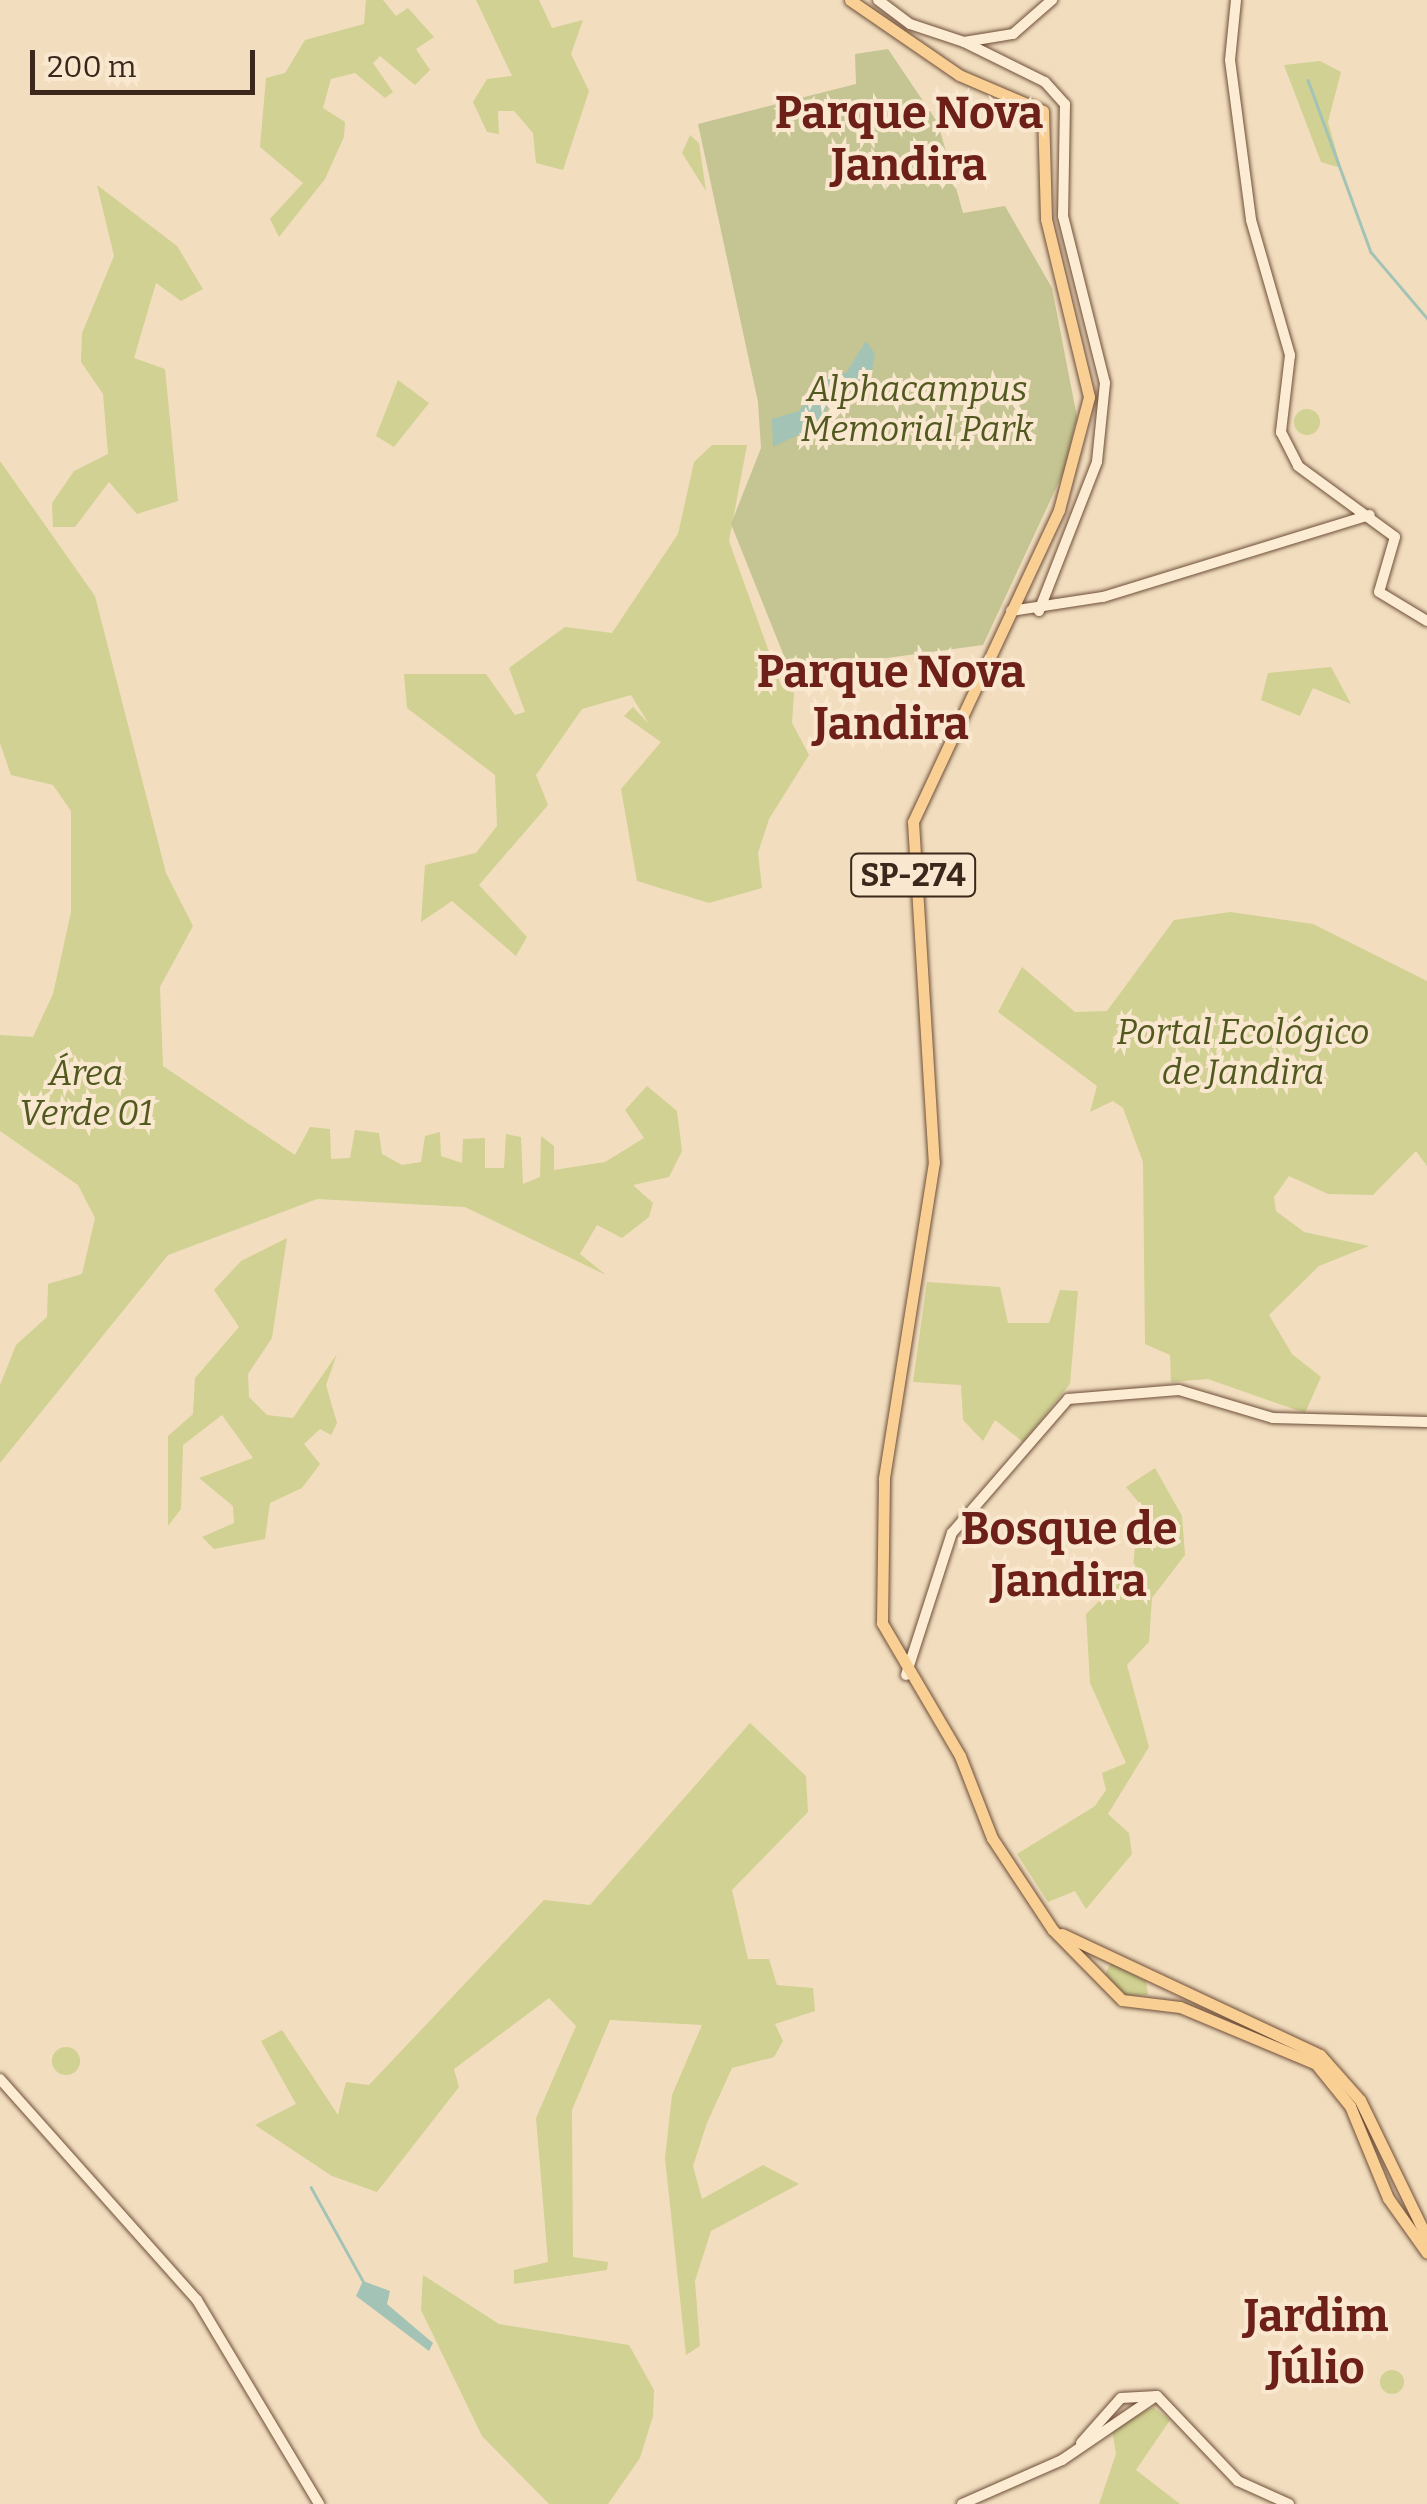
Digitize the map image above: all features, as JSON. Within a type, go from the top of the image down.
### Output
[{"type":"main road","name":"SP-274","points":[[850,0],[934,60],[1036,103],[1046,118],[1046,219],[1089,397],[1071,478],[913,822],[934,1162],[884,1478],[880,1598],[906,1675],[960,1756],[992,1838],[1054,1930]]},
{"type":"main road","points":[[1054,1930],[1154,1980],[1304,2044],[1336,2070],[1427,2238]]},
{"type":"main road","points":[[1054,1930],[1122,2000],[1268,2038],[1330,2076],[1388,2198],[1427,2254]]},
{"type":"main road","points":[[1100,1980],[1114,1959]]},
{"type":"main road","points":[[1146,2004],[1154,1980]]},
{"type":"street","points":[[878,0],[910,24],[964,42],[988,61],[1046,82],[1064,104],[1063,216],[1105,383],[1097,462],[1038,611]]},
{"type":"street","points":[[964,42],[1013,34],[1052,0]]},
{"type":"street","points":[[1236,0],[1230,60],[1252,220],[1290,355],[1286,444],[1298,466],[1396,537],[1379,592],[1427,621]]},
{"type":"street","points":[[1011,611],[1038,611],[1370,515]]},
{"type":"street","points":[[906,1675],[952,1532],[1068,1399],[1179,1390],[1263,1416],[1427,1422]]},
{"type":"street","points":[[0,2079],[197,2300],[319,2504]]},
{"type":"street","points":[[962,2504],[1081,2443],[1155,2396],[1238,2481],[1289,2504]]},
{"type":"green space","points":[[366,0],[383,0],[396,16],[408,8],[434,37],[416,49],[430,70],[415,85],[380,56],[373,63],[393,92],[385,98],[355,73],[331,79],[323,108],[345,122],[344,137],[325,179],[279,237],[270,219],[303,183],[260,147],[266,78],[285,73],[305,40],[364,24]]},
{"type":"green space","points":[[476,0],[539,0],[552,28],[583,20],[571,54],[589,91],[563,170],[536,163],[533,133],[514,111],[498,111],[499,134],[487,132],[473,102],[487,79],[512,76]]},
{"type":"green space","name":"Alphacampus Memorial Park","points":[[888,49],[938,123],[963,213],[1005,206],[1052,288],[1077,417],[1064,471],[983,645],[790,671],[731,524],[761,448],[758,402],[698,124],[856,84],[855,54]]},
{"type":"green space","points":[[1320,61],[1341,72],[1328,122],[1341,168],[1321,162],[1284,65]]},
{"type":"green space","points":[[690,135],[699,143],[706,191],[682,153]]},
{"type":"green space","points":[[97,185],[177,246],[203,289],[181,301],[156,283],[134,358],[165,369],[178,501],[137,514],[109,482],[75,527],[53,527],[52,503],[74,471],[108,454],[103,394],[81,362],[82,333],[114,256]]},
{"type":"green space","points":[[398,380],[429,403],[394,447],[376,436]]},
{"type":"green space","points":[[1307,409],[1316,413],[1320,422],[1316,431],[1307,435],[1298,431],[1294,422],[1298,413]]},
{"type":"green space","points":[[712,445],[747,445],[729,541],[781,685],[794,693],[792,723],[809,755],[769,819],[758,853],[762,888],[709,903],[637,881],[621,789],[661,742],[624,716],[633,707],[649,724],[631,695],[582,709],[536,775],[548,805],[479,885],[527,937],[516,956],[452,901],[421,922],[425,865],[476,853],[497,826],[495,775],[407,708],[404,674],[486,674],[515,715],[525,712],[509,668],[565,627],[612,633],[678,534],[694,462]]},
{"type":"green space","name":"Área Verde 01","points":[[0,461],[95,596],[166,873],[193,926],[160,987],[163,1066],[295,1155],[310,1127],[330,1129],[331,1159],[350,1158],[355,1130],[379,1133],[382,1154],[402,1165],[421,1162],[425,1136],[440,1132],[441,1156],[462,1163],[463,1139],[485,1138],[485,1168],[504,1168],[506,1134],[521,1137],[523,1184],[540,1177],[541,1136],[554,1146],[554,1170],[605,1162],[644,1138],[625,1110],[647,1086],[677,1111],[682,1151],[669,1177],[633,1185],[653,1203],[649,1217],[622,1238],[597,1225],[580,1254],[606,1275],[465,1207],[317,1199],[168,1255],[0,1463],[0,1385],[16,1345],[47,1317],[48,1284],[82,1274],[95,1218],[78,1185],[0,1131],[0,1035],[33,1037],[53,994],[71,912],[71,811],[53,785],[11,775],[0,743]]},
{"type":"green space","points":[[1331,667],[1351,704],[1313,688],[1300,716],[1261,700],[1268,673]]},
{"type":"green space","name":"Portal Ecológico de Jandira","points":[[1230,912],[1313,924],[1427,981],[1427,1166],[1416,1151],[1373,1195],[1328,1194],[1289,1176],[1274,1197],[1276,1211],[1304,1232],[1369,1246],[1319,1266],[1269,1315],[1292,1354],[1321,1377],[1305,1413],[1208,1379],[1171,1382],[1170,1355],[1145,1344],[1143,1162],[1123,1108],[1113,1101],[1090,1112],[1097,1086],[998,1012],[1022,967],[1075,1012],[1107,1011],[1174,920]]},
{"type":"green space","points":[[287,1238],[272,1338],[248,1374],[249,1397],[267,1415],[293,1418],[337,1354],[326,1385],[337,1423],[331,1435],[320,1429],[304,1444],[320,1464],[302,1488],[270,1503],[265,1539],[214,1549],[202,1537],[234,1523],[233,1506],[199,1478],[253,1458],[222,1415],[183,1445],[181,1509],[168,1526],[168,1436],[193,1414],[195,1378],[239,1327],[214,1290],[241,1261]]},
{"type":"green space","points":[[927,1282],[1000,1287],[1008,1323],[1049,1323],[1060,1290],[1078,1291],[1070,1384],[1023,1442],[995,1420],[983,1441],[963,1420],[961,1385],[913,1382]]},
{"type":"green space","points":[[1155,1468],[1182,1516],[1185,1555],[1152,1598],[1149,1642],[1127,1665],[1149,1747],[1108,1814],[1129,1833],[1132,1854],[1086,1909],[1075,1891],[1048,1902],[1017,1854],[1095,1806],[1106,1790],[1102,1773],[1126,1763],[1090,1683],[1086,1614],[1133,1568],[1139,1503],[1126,1487]]},
{"type":"green space","points":[[750,1723],[806,1776],[808,1812],[732,1890],[748,1959],[769,1959],[777,1985],[813,1988],[815,2011],[775,2024],[783,2041],[774,2057],[732,2068],[707,2123],[693,2166],[702,2199],[763,2165],[799,2184],[711,2231],[695,2281],[700,2346],[686,2355],[665,2158],[672,2095],[702,2025],[610,2020],[572,2110],[573,2257],[608,2262],[607,2270],[514,2284],[514,2270],[548,2262],[536,2118],[576,2026],[549,1998],[454,2069],[459,2087],[377,2192],[332,2176],[255,2125],[296,2104],[261,2041],[282,2030],[338,2115],[346,2082],[369,2085],[544,1900],[590,1905]]},
{"type":"green space","points":[[1111,1963],[1146,1981],[1148,1995],[1125,1996],[1103,1978]]},
{"type":"green space","points":[[66,2047],[76,2051],[80,2061],[76,2071],[66,2075],[56,2071],[52,2061],[56,2051]]},
{"type":"green space","points":[[423,2275],[499,2324],[629,2345],[654,2390],[653,2416],[640,2458],[608,2504],[549,2504],[482,2436],[421,2310]]},
{"type":"green space","points":[[1392,2370],[1401,2373],[1401,2391],[1392,2394],[1383,2391],[1380,2382],[1383,2373]]},
{"type":"green space","points":[[1153,2407],[1170,2420],[1136,2470],[1180,2504],[1099,2504],[1116,2454],[1112,2430]]},
{"type":"shaded area","points":[[866,341],[875,354],[870,383],[843,386],[814,427],[773,447],[772,419],[799,411],[827,376],[846,373]]},
{"type":"shaded area","points":[[363,2281],[390,2291],[387,2304],[433,2343],[429,2351],[356,2296]]},
{"type":"waterway","points":[[1308,80],[1371,252],[1427,318]]},
{"type":"waterway","points":[[311,2187],[363,2281]]},
{"type":"district","name":"Parque Nova Jandira","points":[[909,140]]},
{"type":"district","name":"Parque Nova Jandira","points":[[891,699]]},
{"type":"district","name":"Bosque de Jandira","points":[[1069,1556]]},
{"type":"district","name":"Jardim Júlio","points":[[1316,2343]]}]
